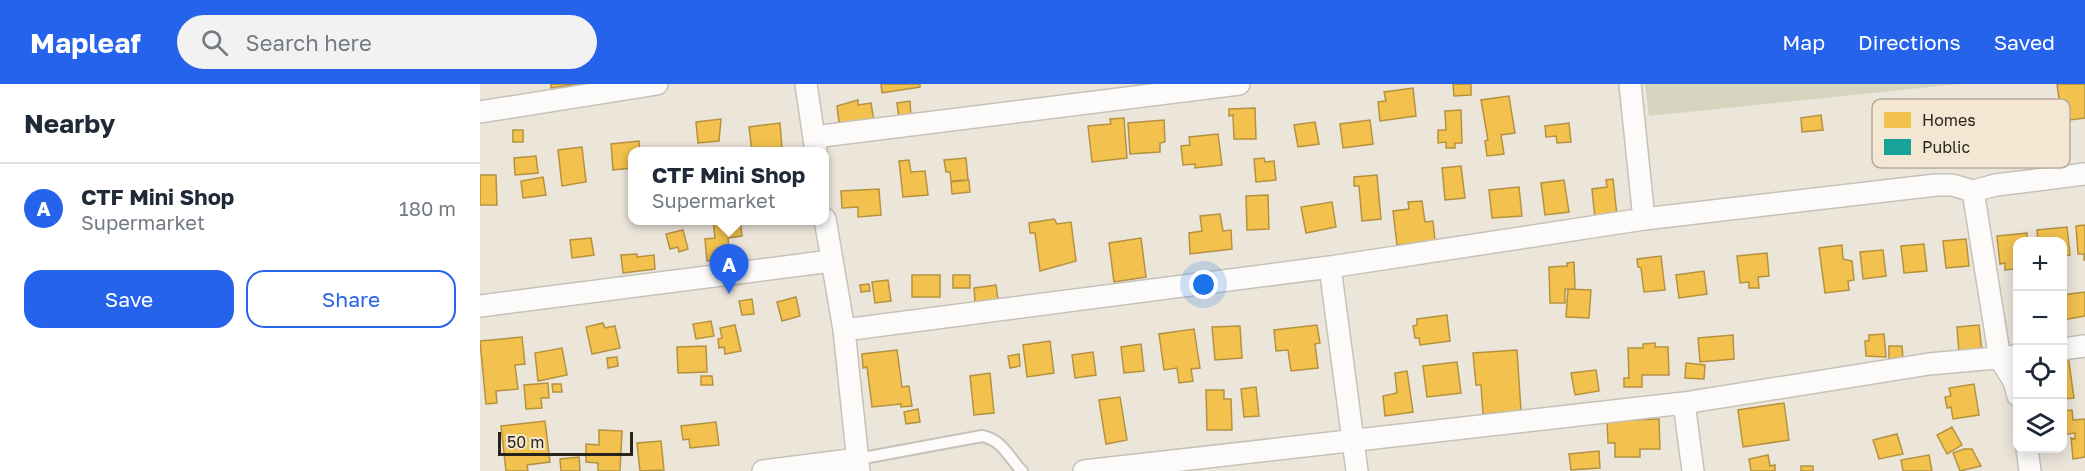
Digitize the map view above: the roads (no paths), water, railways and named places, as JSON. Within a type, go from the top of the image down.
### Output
[{"type":"street","points":[[480,112],[657,84]]},
{"type":"street","points":[[806,84],[815,144],[1239,84]]},
{"type":"street","points":[[1630,84],[1644,219]]},
{"type":"street","points":[[844,330],[1330,267],[1644,219],[1936,185],[1952,185],[1973,191],[1996,185],[2085,174]]},
{"type":"street","points":[[1973,191],[2013,381]]},
{"type":"street","points":[[762,471],[858,465],[844,330],[826,225]]},
{"type":"street","points":[[480,306],[831,261]]},
{"type":"street","points":[[1330,267],[1357,471]]},
{"type":"street","points":[[2067,348],[2085,346]]},
{"type":"street","points":[[1084,471],[1684,403],[1929,364],[2008,358]]},
{"type":"street","points":[[1684,403],[1692,471]]},
{"type":"street","points":[[2028,453],[2030,471]]},
{"type":"lane","points":[[858,465],[982,436],[1000,443],[1022,471]]},
{"type":"place","name":"CTF Mini Shop","points":[[729,294]]}]
